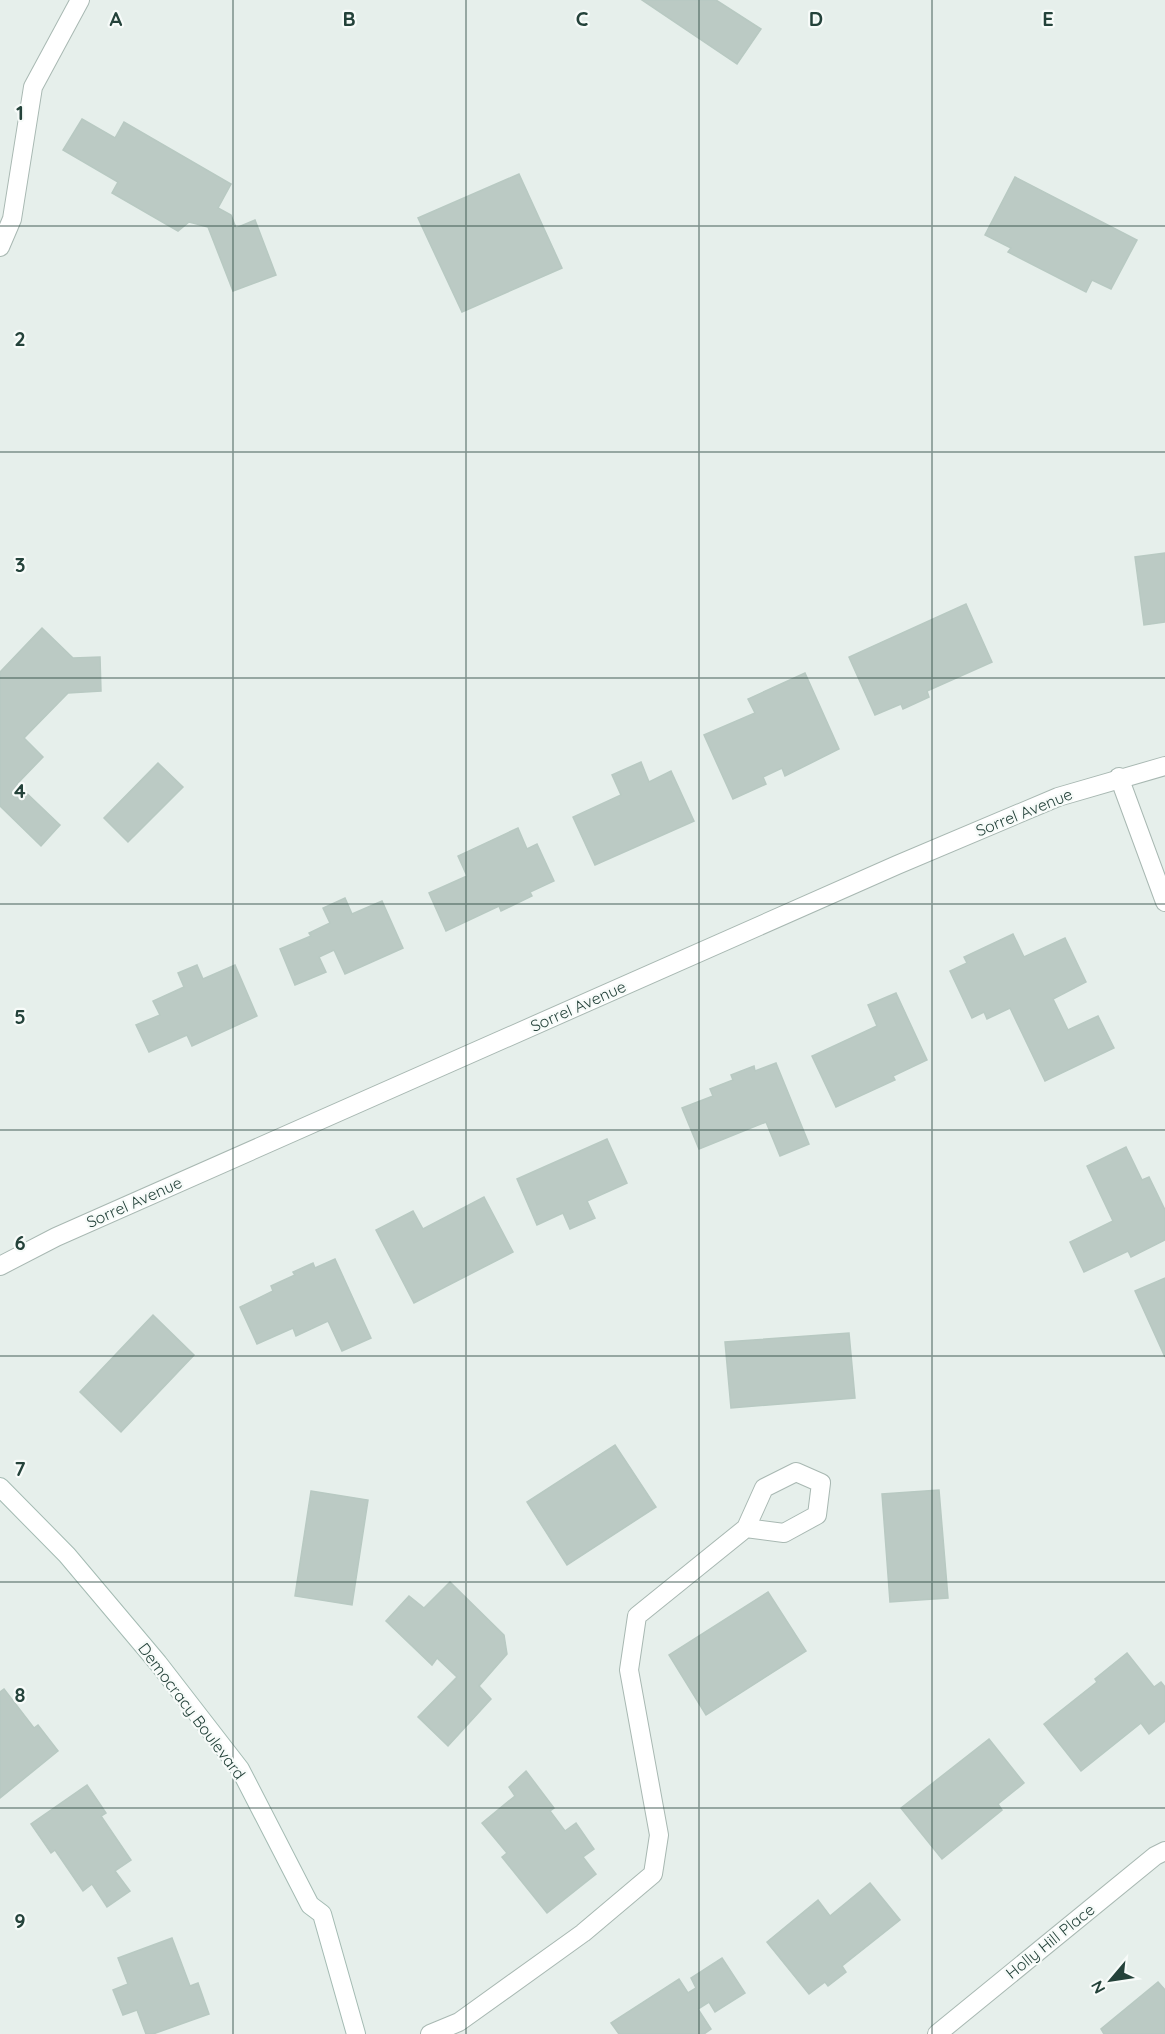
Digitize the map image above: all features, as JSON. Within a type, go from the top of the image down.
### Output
[{"type":"street","points":[[0,247],[12,219],[33,87],[80,0]]},
{"type":"street","name":"Sorrel Avenue","points":[[0,1266],[66,1232],[897,865],[1058,797],[1119,777],[1165,766]]},
{"type":"street","points":[[1119,777],[1165,902]]},
{"type":"street","name":"Democracy Boulevard","points":[[0,1487],[67,1555],[158,1663],[240,1769],[310,1905],[322,1914],[356,2034]]},
{"type":"street","points":[[430,2034],[459,2022],[574,1940],[653,1874],[659,1835],[629,1670],[637,1616],[746,1528]]},
{"type":"street","name":"Holly Hill Place","points":[[937,2034],[1155,1856],[1165,1851]]},
{"type":"building","points":[[642,0],[716,0],[761,29],[737,64]]},
{"type":"building","points":[[82,119],[115,138],[124,122],[231,184],[218,208],[231,215],[236,228],[255,220],[276,275],[233,291],[208,227],[189,222],[178,231],[112,193],[118,182],[63,150]]},
{"type":"building","points":[[519,174],[562,268],[462,312],[418,218]]},
{"type":"building","points":[[1015,177],[1137,240],[1111,289],[1092,280],[1086,292],[1008,252],[1011,248],[985,235]]},
{"type":"building","points":[[1165,553],[1165,622],[1144,625],[1135,557]]},
{"type":"building","points":[[966,604],[992,662],[927,691],[929,697],[903,709],[901,704],[875,715],[849,657]]},
{"type":"building","points":[[42,628],[73,658],[100,657],[101,691],[68,693],[24,738],[43,757],[17,784],[60,825],[41,846],[0,806],[0,672]]},
{"type":"building","points":[[805,673],[839,749],[785,776],[782,768],[763,777],[766,784],[733,799],[704,735],[755,713],[748,699]]},
{"type":"building","points":[[641,762],[649,782],[671,771],[694,821],[595,865],[573,817],[621,795],[612,775]]},
{"type":"building","points":[[158,763],[183,787],[128,842],[104,818]]},
{"type":"building","points":[[518,828],[527,849],[537,844],[554,881],[530,892],[532,896],[501,911],[499,906],[446,931],[429,893],[467,876],[458,856]]},
{"type":"building","points":[[345,898],[352,914],[382,901],[403,948],[345,974],[334,950],[319,957],[326,972],[295,985],[280,949],[311,936],[309,933],[330,923],[323,908]]},
{"type":"building","points":[[1013,934],[1024,957],[1065,938],[1086,982],[1053,999],[1068,1030],[1098,1016],[1114,1048],[1045,1081],[1010,1008],[987,1019],[984,1012],[972,1018],[950,971],[967,963],[964,957]]},
{"type":"building","points":[[197,965],[203,979],[235,965],[257,1016],[192,1046],[187,1035],[149,1052],[136,1025],[160,1015],[153,1001],[184,987],[178,973]]},
{"type":"building","points":[[896,993],[927,1060],[893,1076],[895,1080],[836,1107],[812,1056],[877,1026],[868,1005]]},
{"type":"building","points":[[776,1063],[809,1144],[780,1156],[766,1122],[699,1149],[682,1108],[713,1096],[710,1089],[733,1080],[731,1075],[754,1066],[755,1071]]},
{"type":"building","points":[[607,1139],[627,1183],[587,1201],[595,1218],[570,1229],[563,1213],[537,1225],[517,1179]]},
{"type":"building","points":[[1126,1147],[1142,1180],[1149,1177],[1165,1210],[1165,1240],[1131,1257],[1128,1251],[1084,1272],[1070,1242],[1113,1221],[1087,1166]]},
{"type":"building","points":[[484,1197],[513,1252],[414,1303],[376,1230],[413,1211],[423,1229]]},
{"type":"building","points":[[335,1259],[371,1338],[342,1351],[328,1321],[296,1336],[293,1328],[257,1344],[240,1307],[273,1291],[271,1286],[295,1275],[293,1272],[313,1263],[315,1268]]},
{"type":"building","points":[[1165,1278],[1165,1357],[1135,1291]]},
{"type":"building","points":[[153,1315],[194,1355],[121,1432],[80,1392]]},
{"type":"building","points":[[849,1333],[855,1398],[731,1408],[725,1342]]},
{"type":"building","points":[[615,1445],[656,1507],[567,1565],[527,1502]]},
{"type":"building","points":[[939,1490],[948,1598],[890,1602],[882,1494]]},
{"type":"building","points":[[311,1491],[368,1500],[352,1605],[295,1596]]},
{"type":"building","points":[[450,1582],[504,1635],[507,1654],[479,1686],[491,1699],[448,1746],[418,1717],[457,1677],[437,1658],[432,1665],[386,1621],[409,1596],[424,1608]]},
{"type":"building","points":[[768,1592],[806,1651],[706,1715],[669,1655]]},
{"type":"building","points":[[1127,1653],[1154,1687],[1161,1682],[1165,1687],[1165,1721],[1149,1734],[1141,1723],[1081,1771],[1044,1724],[1097,1682],[1095,1679]]},
{"type":"building","points":[[4,1689],[34,1728],[38,1725],[58,1751],[0,1798],[0,1692]]},
{"type":"building","points":[[989,1739],[1024,1783],[998,1804],[1002,1810],[942,1859],[901,1808]]},
{"type":"building","points":[[526,1771],[554,1808],[550,1811],[565,1831],[576,1823],[594,1849],[583,1857],[596,1874],[547,1913],[502,1857],[507,1853],[482,1823],[515,1796],[509,1787]]},
{"type":"building","points":[[87,1785],[106,1813],[101,1816],[131,1860],[115,1871],[130,1891],[107,1907],[92,1884],[83,1891],[55,1850],[51,1853],[31,1824]]},
{"type":"building","points":[[870,1883],[900,1920],[842,1966],[846,1972],[828,1986],[825,1982],[809,1994],[767,1942],[818,1900],[830,1916]]},
{"type":"building","points":[[172,1938],[190,1986],[198,1983],[209,2014],[153,2034],[146,2034],[137,2010],[123,2015],[113,1990],[128,1984],[118,1958]]},
{"type":"building","points":[[722,1958],[745,1993],[715,2012],[709,2002],[698,2009],[711,2029],[704,2034],[619,2034],[611,2023],[679,1979],[688,1993],[696,1988],[691,1978]]},
{"type":"building","points":[[1158,1982],[1165,1990],[1165,2034],[1104,2034],[1101,2029]]}]
